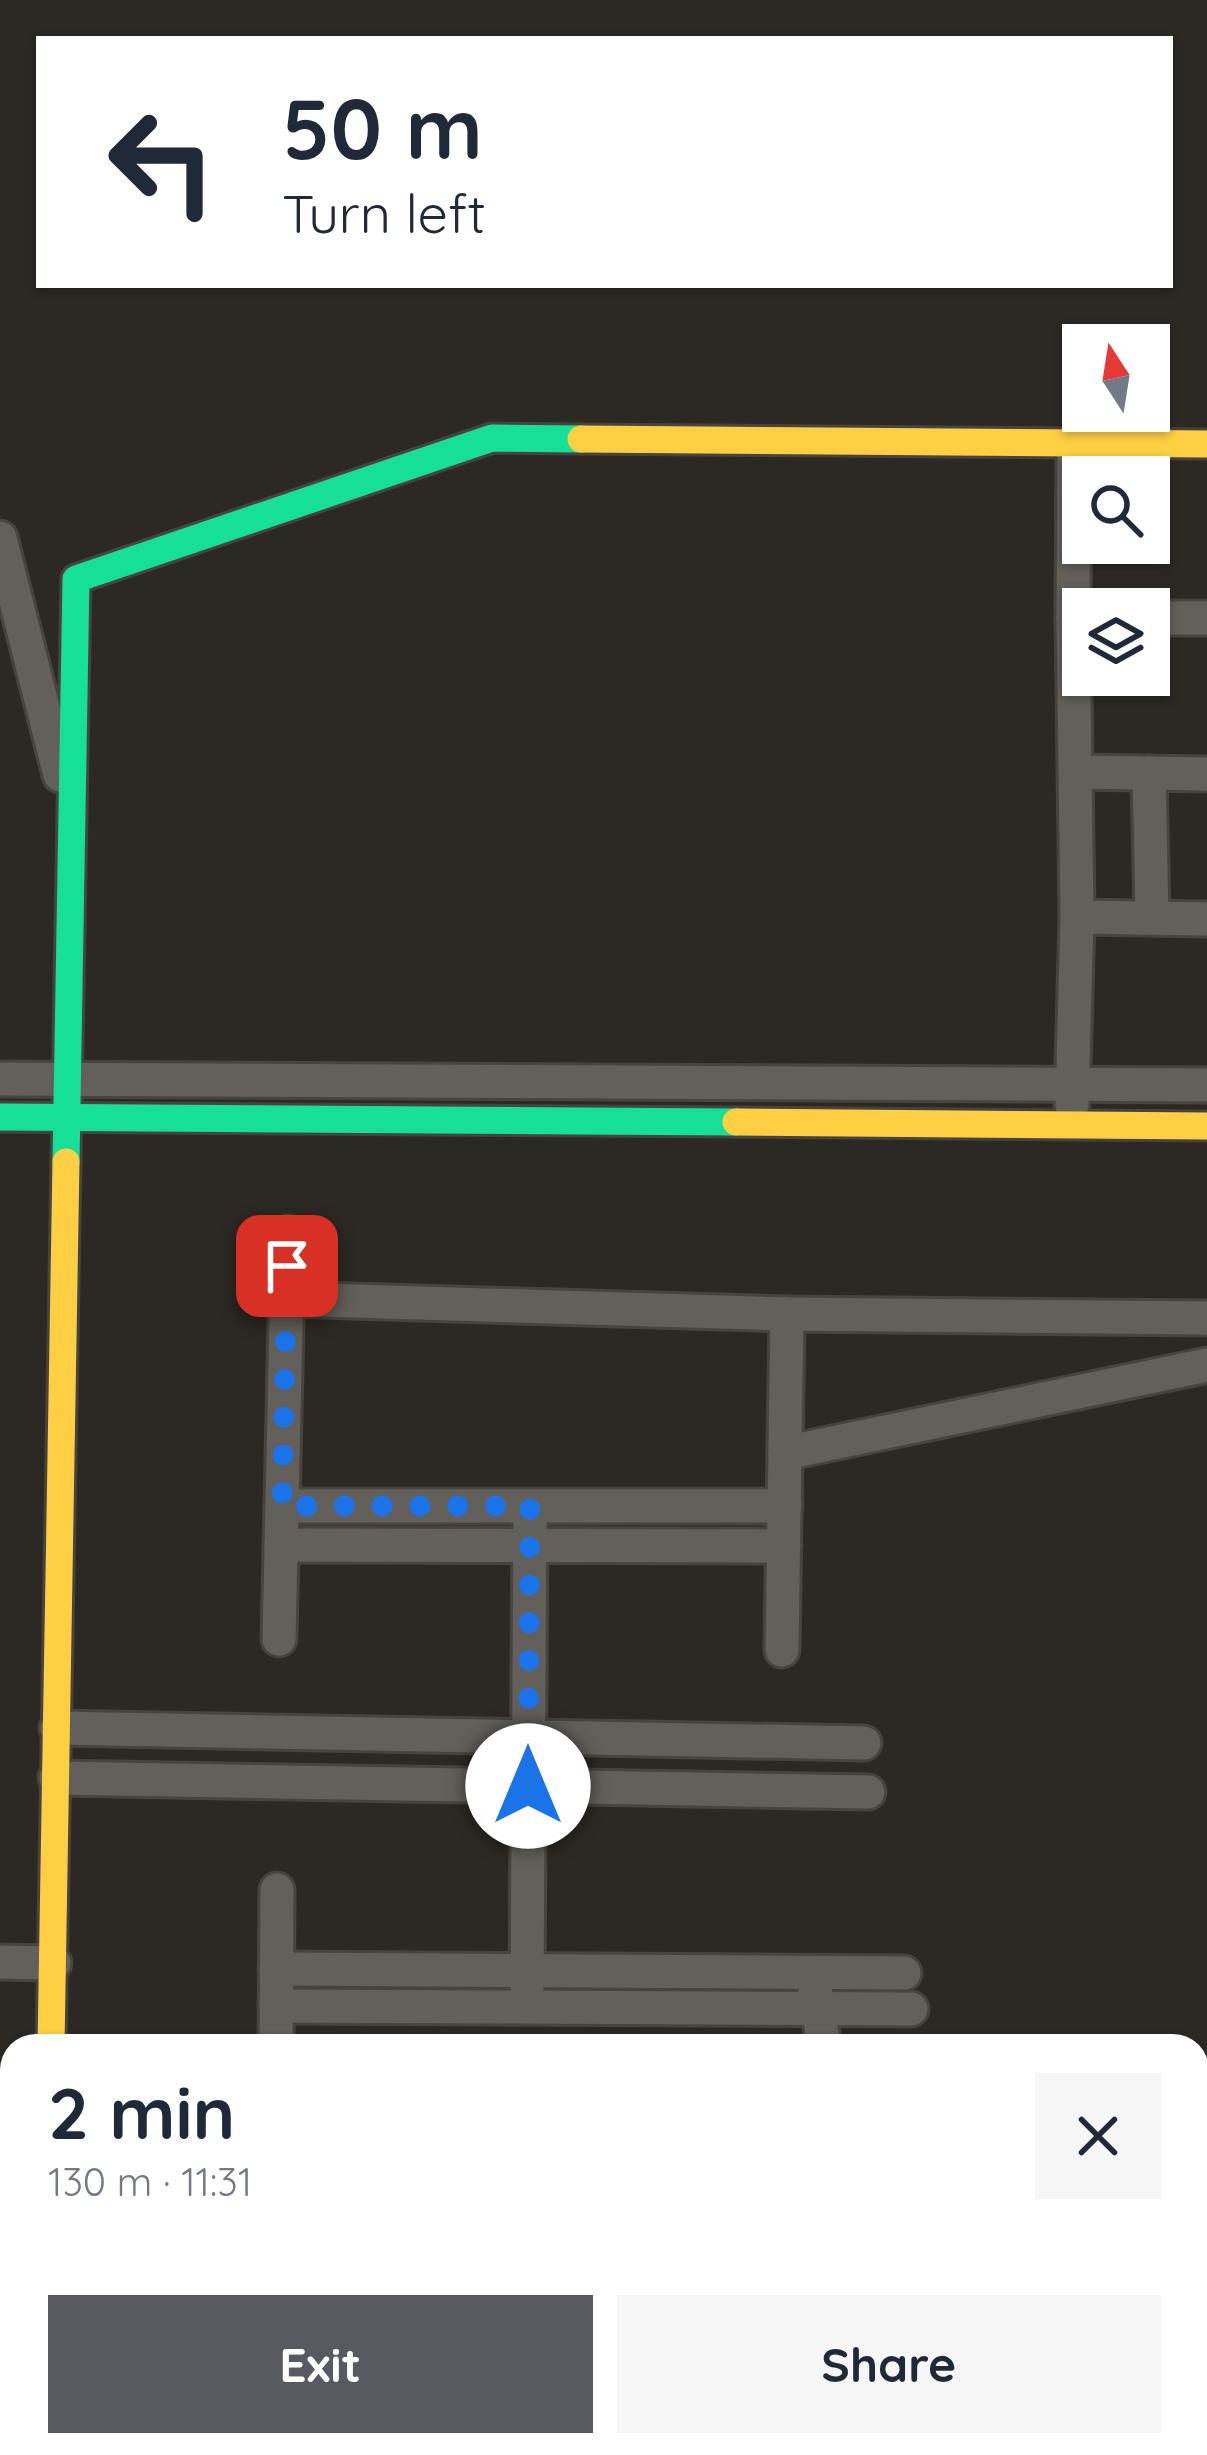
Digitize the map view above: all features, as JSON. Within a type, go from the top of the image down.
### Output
[{"type":"street","points":[[51,2034],[76,579],[492,438],[1207,444]]},
{"type":"street","points":[[1074,442],[1077,588]]},
{"type":"street","points":[[0,538],[72,824]]},
{"type":"street","points":[[1170,618],[1207,618]]},
{"type":"street","points":[[1069,1125],[1075,1084],[1077,696]]},
{"type":"street","points":[[1077,772],[1207,773]]},
{"type":"street","points":[[1149,773],[1151,917]]},
{"type":"street","points":[[1077,917],[1207,919]]},
{"type":"street","points":[[0,1079],[1207,1085]]},
{"type":"street","points":[[0,1117],[1207,1126]]},
{"type":"street","points":[[279,1640],[288,1233]]},
{"type":"street","points":[[286,1298],[787,1314],[1207,1318]]},
{"type":"street","points":[[782,1650],[787,1314]]},
{"type":"street","points":[[785,1453],[1207,1365]]},
{"type":"street","points":[[282,1506],[785,1506]]},
{"type":"street","points":[[527,2007],[530,1506]]},
{"type":"street","points":[[281,1545],[784,1546]]},
{"type":"street","points":[[57,1728],[863,1743]]},
{"type":"street","points":[[212,1731],[212,1781]]},
{"type":"street","points":[[56,1778],[868,1792]]},
{"type":"street","points":[[275,2034],[277,1890]]},
{"type":"street","points":[[0,1963],[54,1963]]},
{"type":"street","points":[[276,1969],[904,1973]]},
{"type":"street","points":[[813,1973],[822,2034]]},
{"type":"street","points":[[276,2006],[911,2009]]},
{"type":"traffic: fast","points":[[66,1162],[76,579],[492,438],[581,439]]},
{"type":"traffic: fast","points":[[0,1117],[736,1122]]},
{"type":"traffic: slow","points":[[581,439],[1207,444]]},
{"type":"traffic: slow","points":[[736,1122],[1207,1126]]},
{"type":"traffic: slow","points":[[51,2034],[66,1162]]},
{"type":"route","points":[[287,1266],[282,1506],[530,1506],[528,1786]]}]
